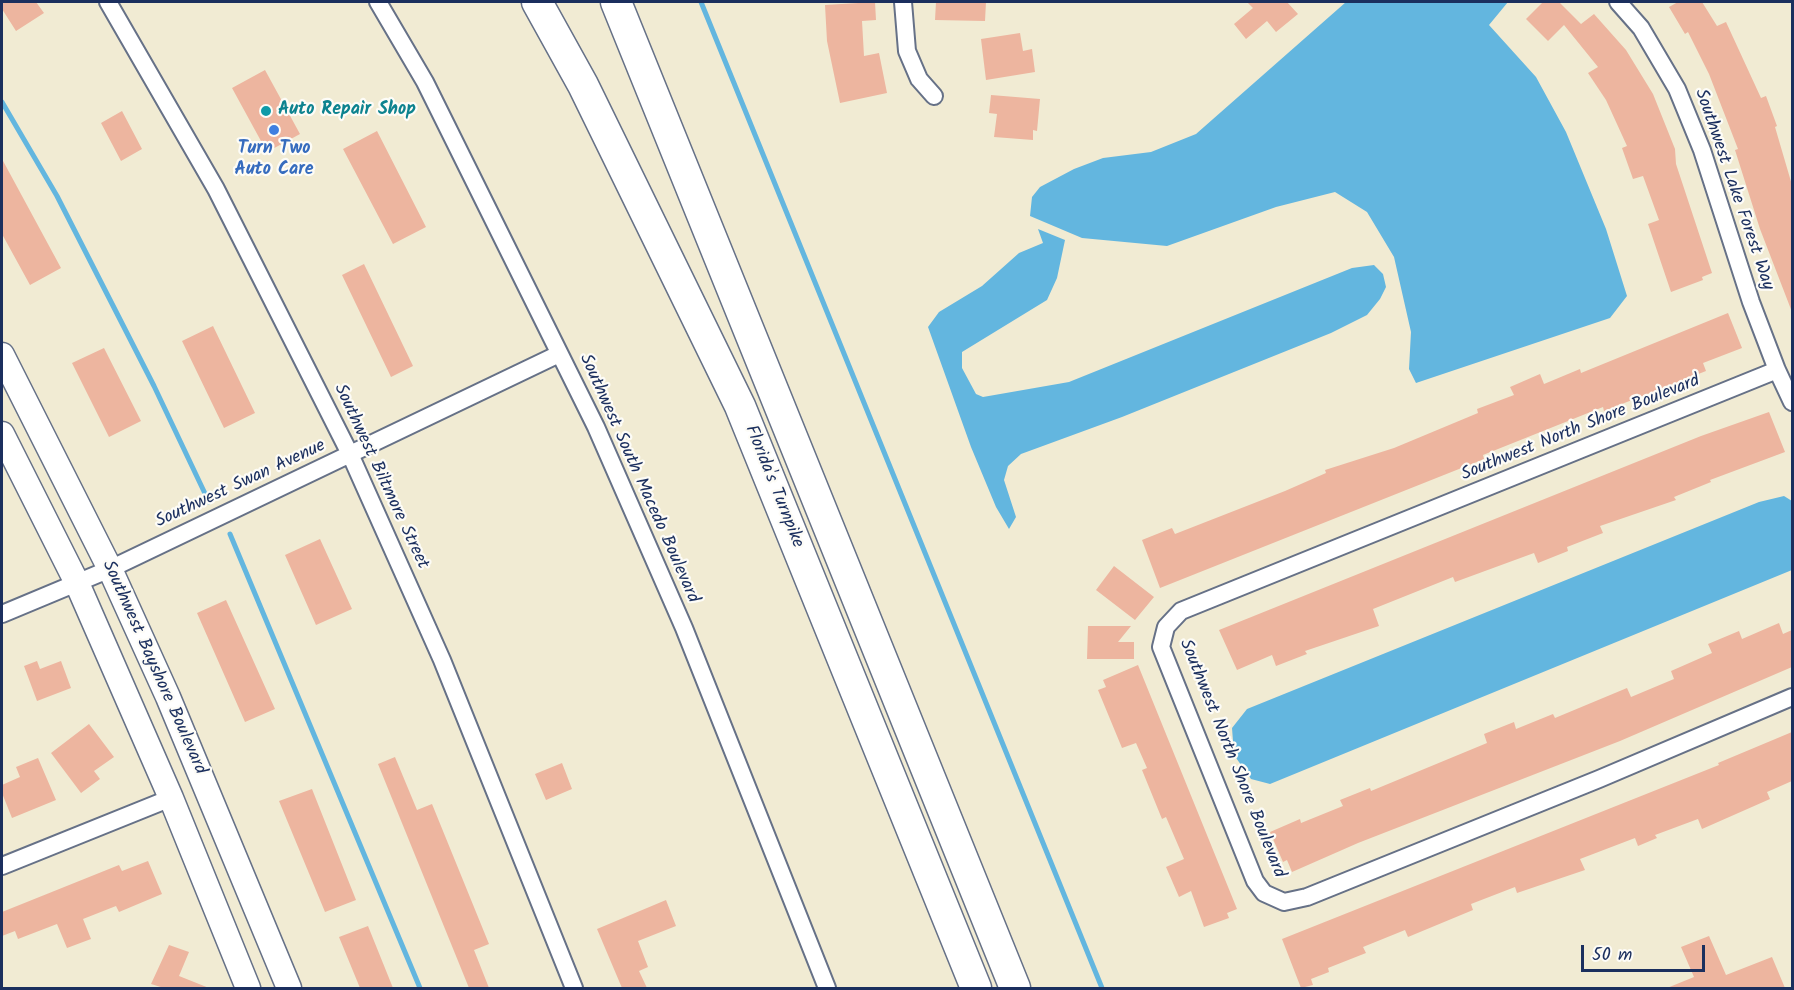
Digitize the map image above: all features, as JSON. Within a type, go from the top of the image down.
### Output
[{"type":"highway","name":"Florida's Turnpike","points":[[537,2],[583,85],[740,406],[976,988]]},
{"type":"highway","name":"Florida's Turnpike","points":[[616,2],[1015,988]]},
{"type":"main road","name":"Southwest Bayshore Boulevard","points":[[2,355],[110,569],[203,778],[289,988]]},
{"type":"main road","name":"Southwest Bayshore Boulevard","points":[[2,435],[76,583],[171,798],[248,988]]},
{"type":"street","name":"Southwest Biltmore Street","points":[[108,2],[216,189],[350,454],[442,660],[574,988]]},
{"type":"street","name":"Southwest South Macedo Boulevard","points":[[378,2],[430,92],[596,427],[684,628],[827,988]]},
{"type":"street","points":[[903,2],[907,51],[919,79],[934,96]]},
{"type":"street","name":"Southwest Lake Forest Way","points":[[1618,2],[1641,28],[1677,89],[1702,150],[1723,222],[1777,370],[1792,402]]},
{"type":"street","name":"Southwest Swan Avenue","points":[[2,614],[110,569],[559,354]]},
{"type":"street","name":"Southwest North Shore Boulevard","points":[[1777,370],[1181,610],[1166,627],[1161,647],[1255,881],[1264,893],[1284,902],[1307,897],[1545,801],[1792,697]]},
{"type":"street","points":[[2,866],[171,798]]},
{"type":"water","points":[[1346,2],[1508,2],[1489,25],[1536,77],[1566,132],[1606,229],[1627,296],[1610,318],[1416,383],[1409,369],[1411,332],[1394,257],[1367,212],[1335,192],[1276,207],[1167,246],[1082,238],[1030,216],[1032,197],[1040,187],[1074,169],[1103,158],[1151,152],[1196,134]]},
{"type":"water","points":[[1038,229],[1065,240],[1057,278],[1047,300],[962,352],[962,368],[976,394],[983,397],[1069,382],[1352,268],[1374,265],[1383,274],[1386,287],[1367,315],[1331,333],[1122,417],[1021,454],[1008,466],[1004,480],[1016,517],[1009,529],[996,507],[971,447],[928,327],[939,312],[982,286],[1019,253],[1043,243]]},
{"type":"water","points":[[1784,496],[1792,501],[1792,570],[1270,784],[1251,779],[1234,755],[1232,728],[1247,709],[1759,502]]},
{"type":"building","points":[[2,2],[36,2],[44,13],[16,31],[2,9]]},
{"type":"building","points":[[875,2],[876,20],[862,21],[864,56],[879,53],[887,93],[840,103],[827,41],[825,5]]},
{"type":"building","points":[[936,2],[986,2],[985,21],[935,20]]},
{"type":"building","points":[[1247,2],[1287,2],[1298,14],[1276,32],[1267,21],[1246,39],[1234,24],[1253,8]]},
{"type":"building","points":[[1543,2],[1559,2],[1581,24],[1594,14],[1626,50],[1653,94],[1675,149],[1676,164],[1712,273],[1702,277],[1703,280],[1671,292],[1648,224],[1659,220],[1643,176],[1633,179],[1622,148],[1627,146],[1606,100],[1588,73],[1598,67],[1564,25],[1548,41],[1526,19]]},
{"type":"building","points":[[1678,2],[1702,2],[1717,26],[1726,22],[1761,98],[1766,96],[1777,126],[1775,127],[1792,185],[1792,312],[1760,229],[1735,150],[1738,149],[1709,74],[1688,32],[1685,34],[1669,7]]},
{"type":"building","points":[[1020,33],[1023,51],[1032,49],[1035,72],[986,80],[981,39]]},
{"type":"building","name":"Auto Repair Shop","points":[[265,70],[300,134],[267,152],[232,88]]},
{"type":"building","points":[[991,95],[1040,99],[1037,131],[1033,130],[1033,140],[994,137],[997,114],[989,113]]},
{"type":"building","points":[[122,111],[142,149],[121,161],[101,123]]},
{"type":"building","points":[[377,131],[426,227],[393,244],[343,149]]},
{"type":"building","points":[[2,159],[61,268],[30,285],[2,234]]},
{"type":"building","points":[[364,264],[413,366],[391,377],[342,275]]},
{"type":"building","points":[[1728,313],[1742,348],[1703,363],[1706,371],[1604,411],[1603,407],[1483,455],[1484,459],[1160,588],[1142,540],[1172,528],[1175,534],[1285,491],[1326,473],[1325,470],[1394,448],[1478,413],[1477,409],[1514,395],[1510,387],[1540,374],[1544,384],[1580,369],[1581,373]]},
{"type":"building","points":[[213,326],[255,413],[224,428],[182,341]]},
{"type":"building","points":[[104,348],[141,421],[109,437],[72,363]]},
{"type":"building","points":[[1769,412],[1785,452],[1710,480],[1711,482],[1674,497],[1676,500],[1600,526],[1603,533],[1567,547],[1568,551],[1538,563],[1534,553],[1455,582],[1453,577],[1373,609],[1379,626],[1305,651],[1307,654],[1276,666],[1272,655],[1237,670],[1219,630],[1701,436]]},
{"type":"building","points":[[320,539],[352,609],[316,625],[285,555]]},
{"type":"building","points":[[1114,566],[1154,597],[1135,620],[1096,590]]},
{"type":"building","points":[[226,600],[275,709],[245,722],[197,613]]},
{"type":"building","points":[[1779,623],[1783,634],[1792,630],[1792,667],[1620,741],[1358,843],[1292,872],[1287,860],[1283,862],[1270,832],[1300,819],[1301,823],[1343,806],[1340,800],[1370,788],[1371,791],[1487,743],[1484,734],[1514,722],[1516,729],[1553,714],[1555,718],[1627,688],[1631,697],[1674,679],[1671,671],[1712,653],[1708,644],[1739,631],[1742,639]]},
{"type":"building","points":[[1088,626],[1131,626],[1118,642],[1134,642],[1134,659],[1087,659]]},
{"type":"building","points":[[37,661],[40,669],[61,661],[71,688],[37,701],[24,666]]},
{"type":"building","points":[[1138,665],[1237,909],[1227,913],[1229,918],[1204,927],[1191,891],[1179,897],[1166,867],[1184,859],[1166,817],[1162,819],[1142,770],[1147,768],[1136,743],[1122,748],[1098,690],[1106,687],[1103,680]]},
{"type":"building","points":[[89,724],[114,757],[94,771],[100,779],[81,793],[51,753]]},
{"type":"building","points":[[1792,732],[1792,781],[1767,792],[1770,799],[1702,829],[1698,819],[1655,835],[1657,838],[1638,846],[1635,838],[1580,859],[1585,870],[1517,893],[1515,887],[1471,904],[1473,910],[1408,937],[1405,930],[1363,947],[1366,953],[1328,968],[1329,972],[1311,979],[1313,985],[1301,988],[1282,939],[1719,765],[1718,763]]},
{"type":"building","points":[[395,757],[417,810],[432,804],[489,944],[474,950],[489,988],[469,988],[378,764]]},
{"type":"building","points":[[38,758],[56,800],[12,818],[2,793],[2,785],[20,777],[16,767]]},
{"type":"building","points":[[562,763],[572,789],[546,800],[535,774]]},
{"type":"building","points":[[312,789],[356,900],[325,912],[279,801]]},
{"type":"building","points":[[148,861],[162,894],[119,912],[116,906],[83,919],[91,939],[67,948],[57,924],[18,939],[15,931],[2,936],[2,912],[119,865],[122,871]]},
{"type":"building","points":[[666,900],[676,926],[638,941],[648,967],[639,971],[647,988],[622,988],[597,929]]},
{"type":"building","points":[[368,926],[393,988],[360,988],[339,937]]},
{"type":"building","points":[[1709,936],[1726,975],[1772,957],[1785,988],[1667,988],[1694,977],[1681,947]]},
{"type":"building","points":[[169,945],[189,952],[179,976],[209,988],[164,988],[151,984]]},
{"type":"waterway","points":[[701,2],[1102,988]]},
{"type":"waterway","points":[[2,102],[57,196],[154,386],[209,502]]},
{"type":"waterway","points":[[230,534],[420,988]]},
{"type":"place","name":"Auto Repair Shop","points":[[266,111]]},
{"type":"place","name":"Turn Two Auto Care","points":[[274,130]]}]
